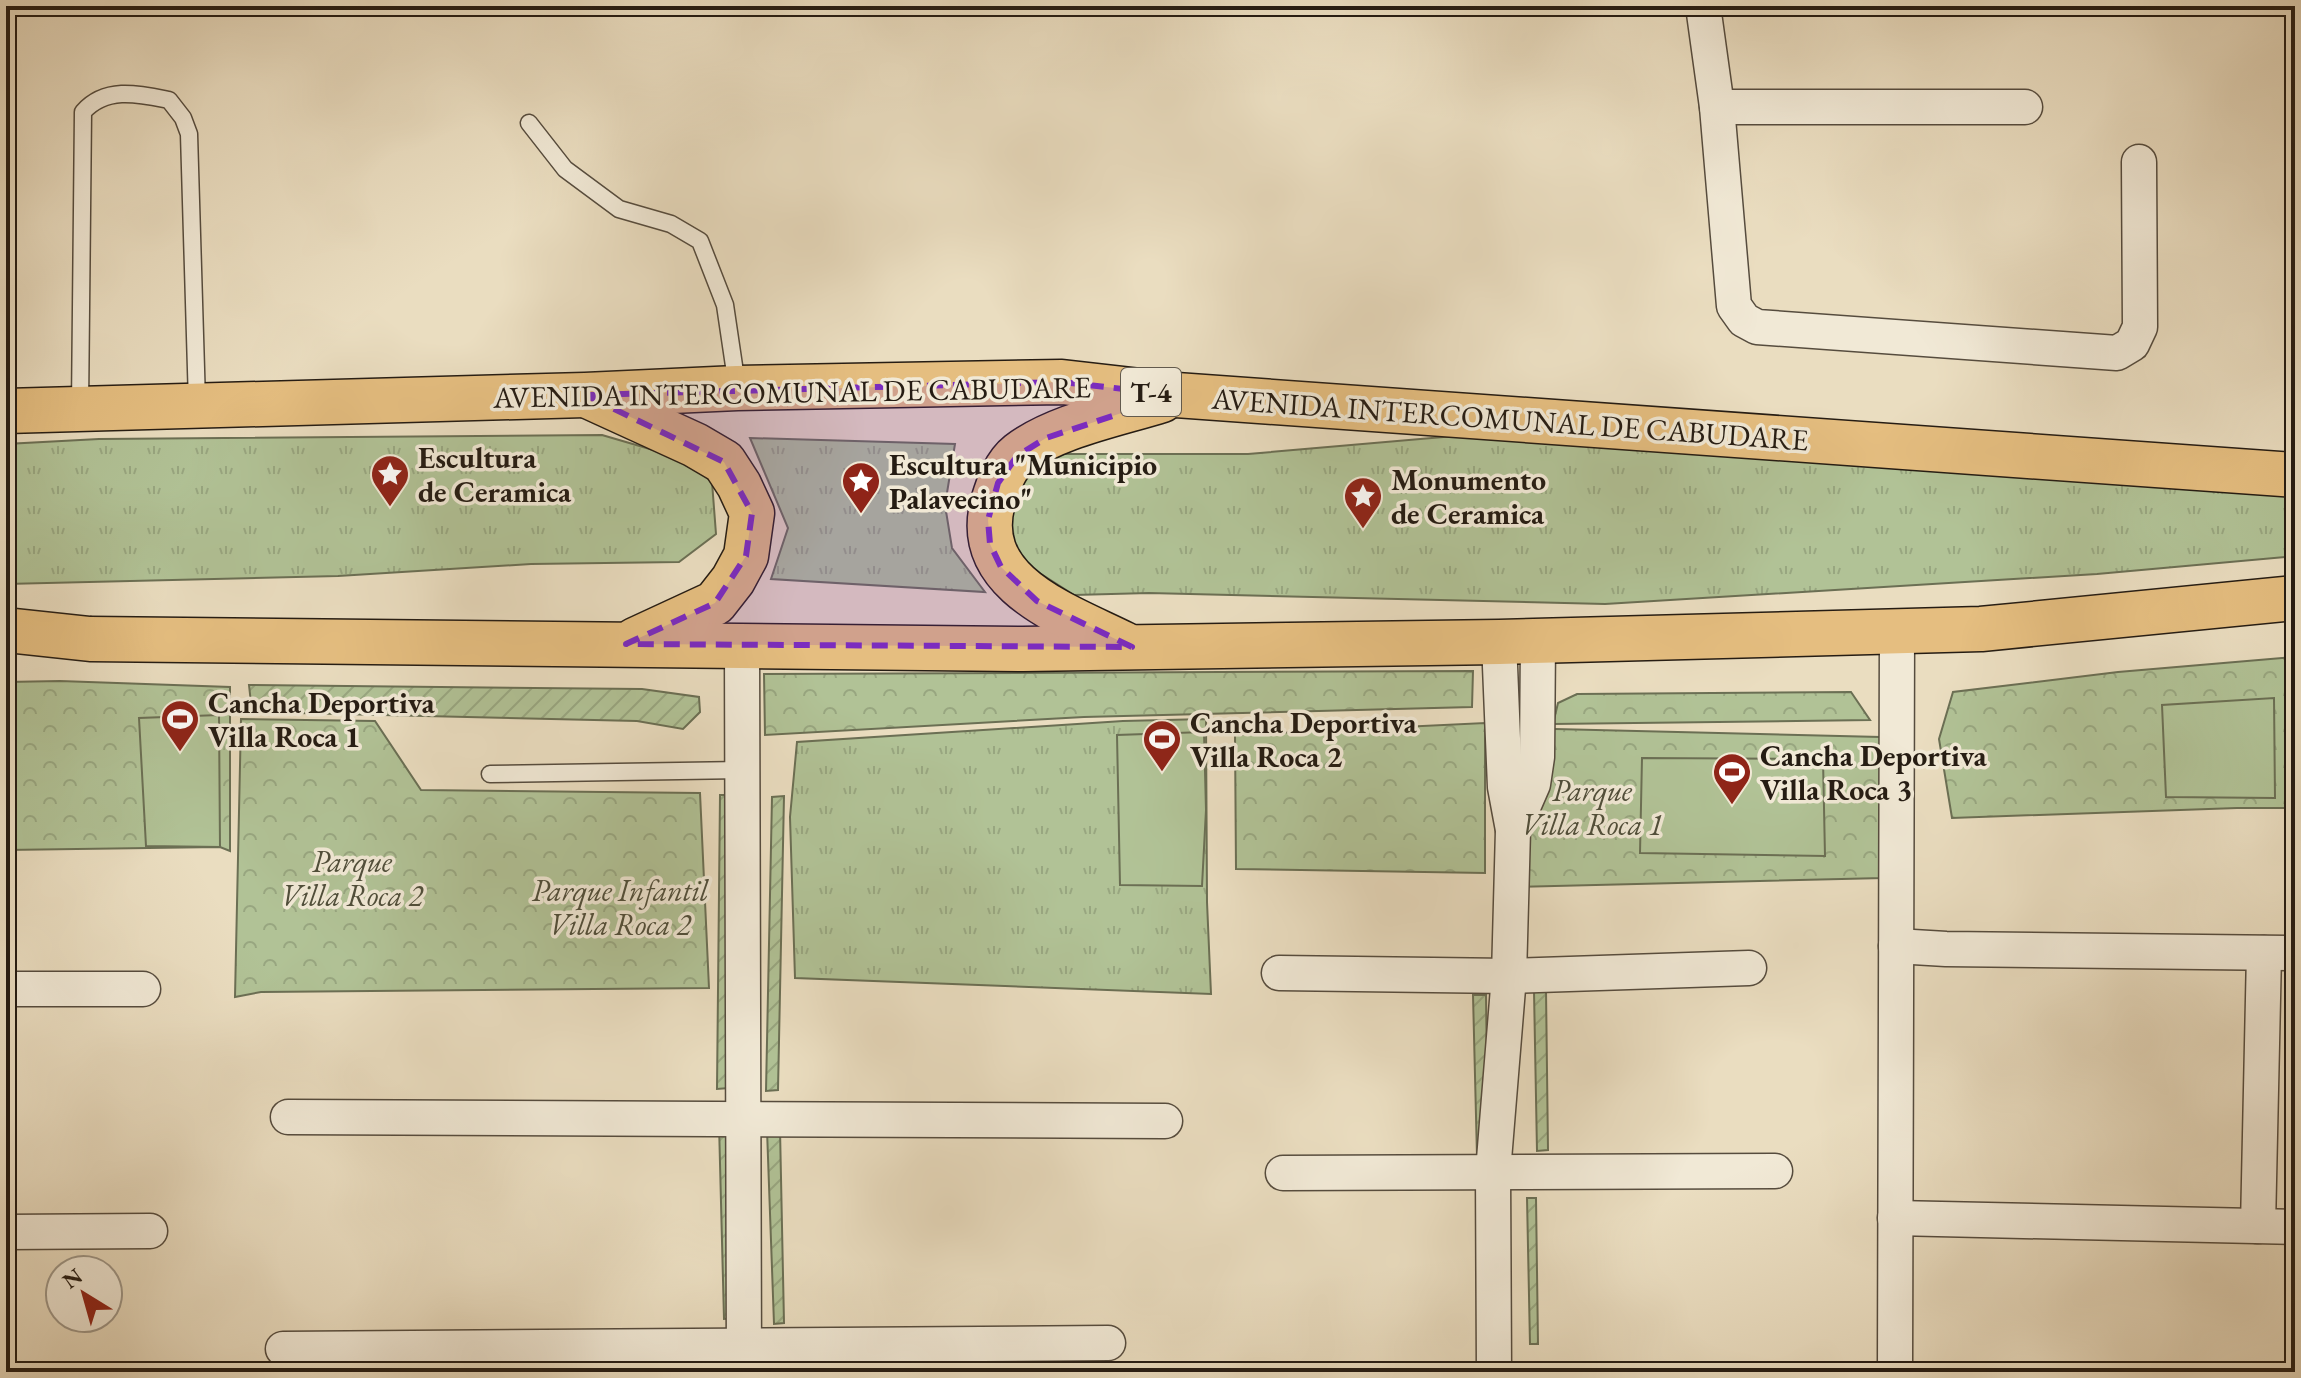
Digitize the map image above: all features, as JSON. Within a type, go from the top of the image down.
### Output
[{"type":"highway","name":"AVENIDA INTERCOMUNAL DE CABUDARE","points":[[6,411],[737,388],[1062,382],[1176,395],[2295,475]]},
{"type":"highway","name":"T-4","points":[[585,395],[695,445],[724,462],[752,513],[746,556],[715,603],[626,644]]},
{"type":"highway","name":"T-4","points":[[1132,647],[1037,601],[1001,567],[990,544],[988,520],[998,483],[1017,456],[1046,438],[1176,395]]},
{"type":"highway","name":"T-4","points":[[6,630],[90,639],[1023,649],[1518,642],[1981,629],[2295,598]]},
{"type":"street","points":[[1703,6],[1717,107],[1734,306],[1744,320],[1757,327],[2117,353],[2132,344],[2140,327],[2139,162]]},
{"type":"street","points":[[1717,107],[2025,107]]},
{"type":"street","points":[[1895,1372],[1897,632]]},
{"type":"street","points":[[1494,1372],[1493,1172],[1509,976],[1513,830],[1503,756],[1518,642]]},
{"type":"street","points":[[742,646],[744,1359]]},
{"type":"street","points":[[1896,946],[2280,953],[2258,1226]]},
{"type":"street","points":[[1279,973],[1509,976],[1749,968]]},
{"type":"street","points":[[6,989],[143,989]]},
{"type":"street","points":[[288,1117],[1165,1121]]},
{"type":"street","points":[[1283,1173],[1775,1171]]},
{"type":"street","points":[[1895,1218],[2295,1227]]},
{"type":"street","points":[[6,1232],[150,1231]]},
{"type":"street","points":[[283,1349],[744,1359],[1108,1343]]},
{"type":"lane","points":[[80,409],[83,112],[92,102],[127,92],[169,100],[183,118],[189,134],[198,406]]},
{"type":"lane","points":[[529,123],[565,169],[619,209],[671,224],[700,241],[725,305],[737,388]]},
{"type":"lane","points":[[490,774],[742,770]]},
{"type":"highlighted area","points":[[1062,382],[1176,395],[1046,438],[1017,456],[998,483],[988,520],[990,544],[1001,567],[1037,601],[1132,647],[626,644],[715,603],[746,556],[752,513],[724,462],[585,395]]},
{"type":"green space","points":[[602,435],[684,459],[712,482],[716,534],[679,562],[531,564],[338,576],[6,584],[6,444],[99,439]]},
{"type":"green space","points":[[1455,436],[2295,479],[2295,556],[2097,574],[1605,604],[1149,593],[1074,595],[1027,565],[1005,532],[1015,476],[1055,454],[1248,454]]},
{"type":"green space","points":[[750,438],[955,444],[945,505],[952,548],[985,592],[771,579],[788,528]]},
{"type":"green space","points":[[2295,657],[2295,808],[1952,818],[1939,739],[1953,692],[2118,672]]},
{"type":"green space","points":[[1473,671],[1472,707],[1084,717],[765,735],[764,674]]},
{"type":"green space","points":[[6,682],[230,687],[230,851],[220,847],[6,850]]},
{"type":"green space","points":[[249,685],[642,689],[699,697],[700,712],[683,729],[637,721],[252,712]]},
{"type":"green space","points":[[1851,692],[1870,720],[1553,724],[1558,703],[1577,694]]},
{"type":"green space","points":[[2274,698],[2275,798],[2166,797],[2162,705]]},
{"type":"green space","name":"Cancha Deportiva Villa Roca 1","points":[[219,715],[220,847],[146,846],[139,718]]},
{"type":"green space","name":"Parque Villa Roca 2","points":[[241,719],[375,721],[421,790],[700,793],[709,988],[261,992],[235,997]]},
{"type":"green space","points":[[1206,719],[1211,994],[795,978],[790,817],[797,742],[1123,721]]},
{"type":"green space","name":"Parque Villa Roca 1","points":[[1485,723],[1485,873],[1236,869],[1235,735]]},
{"type":"green space","name":"Parque Villa Roca 1","points":[[1512,728],[1880,737],[1883,878],[1517,887]]},
{"type":"green space","name":"Cancha Deportiva Villa Roca 2","points":[[1204,732],[1206,810],[1202,886],[1120,885],[1117,735]]},
{"type":"green space","name":"Cancha Deportiva Villa Roca 3","points":[[1642,758],[1823,759],[1825,856],[1640,853]]},
{"type":"green space","points":[[720,795],[732,795],[729,1088],[717,1089]]},
{"type":"green space","points":[[784,796],[778,1090],[766,1091],[772,797]]},
{"type":"green space","points":[[1546,990],[1548,1150],[1537,1151],[1534,991]]},
{"type":"green space","points":[[1473,995],[1486,995],[1488,1155],[1477,1156]]},
{"type":"green space","points":[[719,1124],[732,1125],[736,1318],[724,1319]]},
{"type":"green space","points":[[780,1129],[784,1323],[774,1324],[767,1130]]},
{"type":"green space","points":[[1527,1198],[1536,1198],[1538,1344],[1530,1344]]},
{"type":"place","name":"Escultura de Ceramica","points":[[390,508]]},
{"type":"place","name":"Escultura \"Municipio Palavecino\"","points":[[861,515]]},
{"type":"place","name":"Monumento de Ceramica","points":[[1363,530]]},
{"type":"place","name":"Cancha Deportiva Villa Roca 1","points":[[180,753]]},
{"type":"place","name":"Cancha Deportiva Villa Roca 2","points":[[1162,773]]},
{"type":"place","name":"Cancha Deportiva Villa Roca 3","points":[[1732,806]]},
{"type":"park label","name":"Parque Infantil Villa Roca 2","points":[[620,907]]}]
